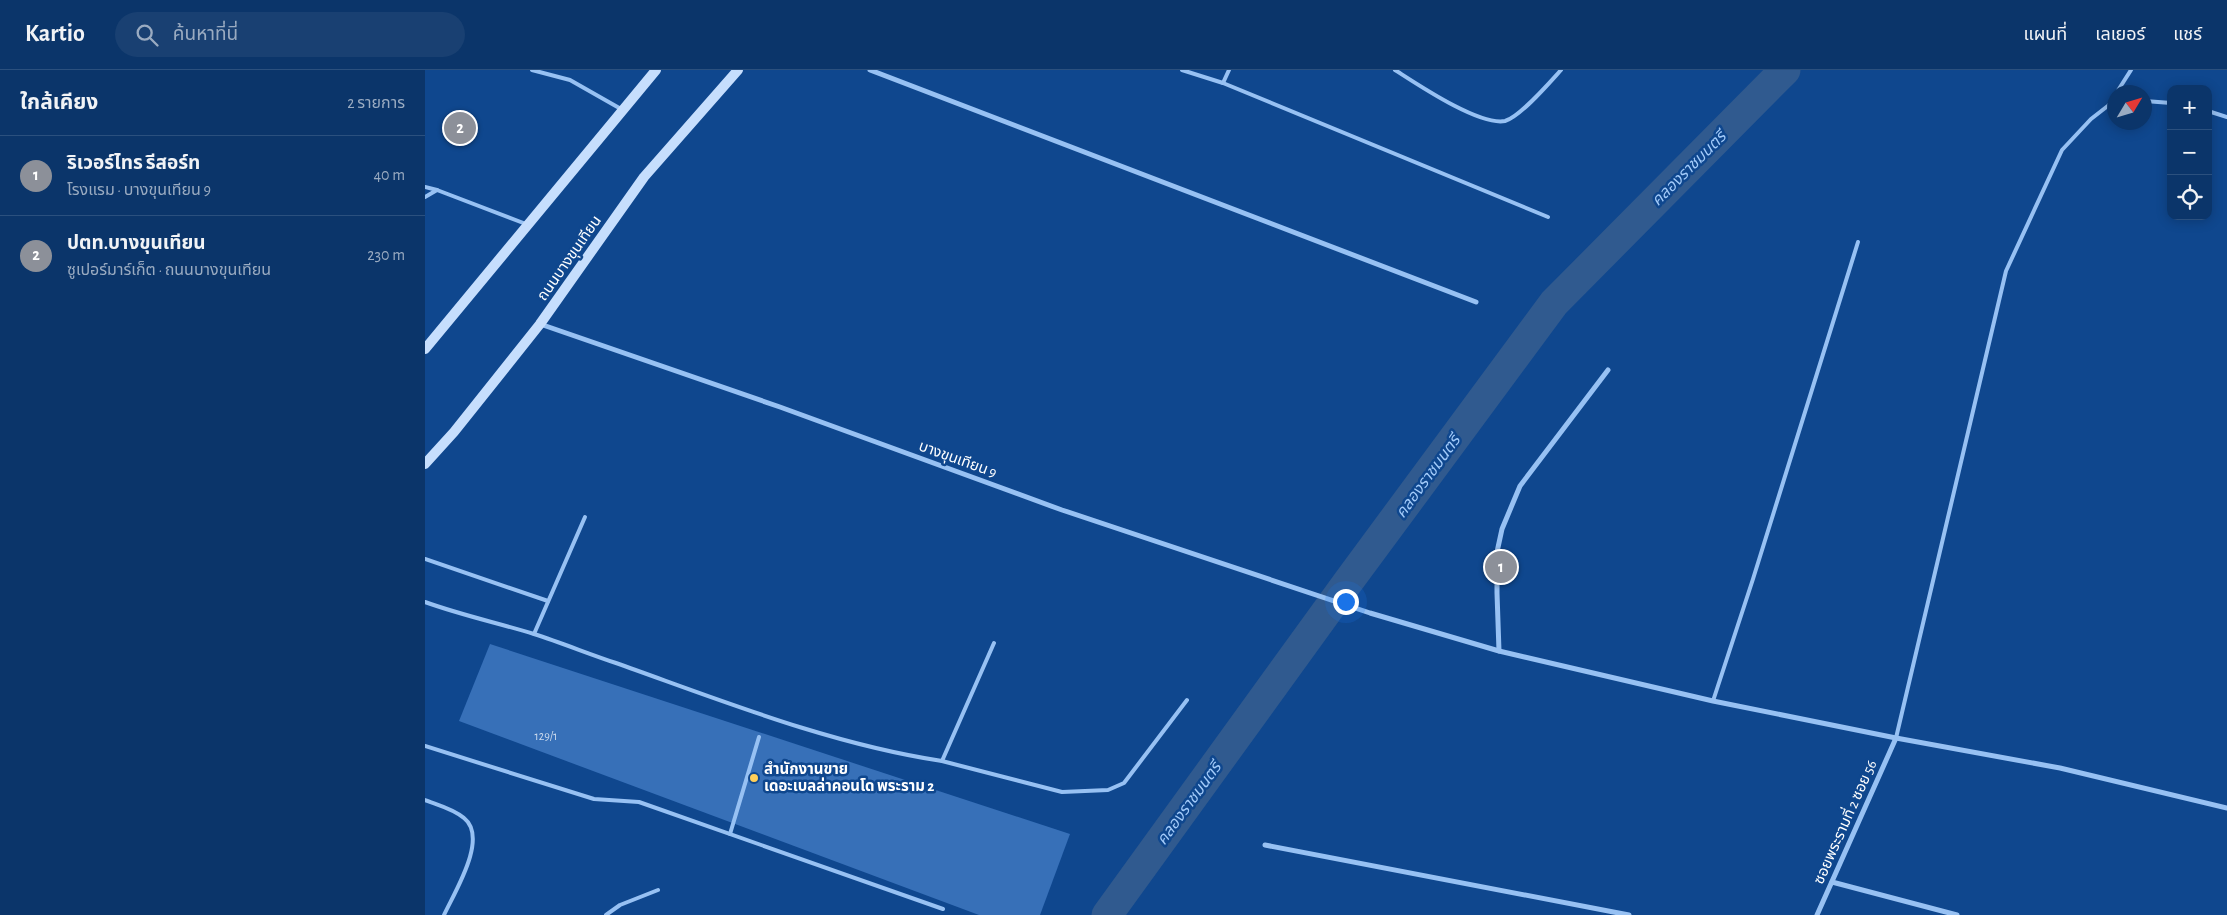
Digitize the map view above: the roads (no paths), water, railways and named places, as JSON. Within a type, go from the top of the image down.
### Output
[{"type":"main road","points":[[425,349],[526,224],[656,70]]},
{"type":"main road","name":"ถนนบางขุนเทียน","points":[[425,464],[454,432],[540,324],[644,177],[738,70]]},
{"type":"street","points":[[869,70],[1476,302]]},
{"type":"street","name":"บางขุนเทียน 9","points":[[540,324],[781,407],[1063,510],[1370,614],[1499,651],[1713,700],[1896,738],[2059,768],[2227,808]]},
{"type":"street","points":[[1499,651],[1497,560],[1502,529],[1520,486],[1609,370]]},
{"type":"street","name":"ซอยพระรามที่ 2 ซอย 56","points":[[1817,915],[1896,738]]},
{"type":"street","points":[[1265,845],[1629,915]]},
{"type":"street","points":[[1832,882],[1957,915]]},
{"type":"lane","points":[[532,70],[569,80],[624,110]]},
{"type":"lane","points":[[1182,70],[1223,83],[1548,216]]},
{"type":"lane","points":[[1223,83],[1229,70]]},
{"type":"lane","points":[[1395,70],[1445,102],[1478,116],[1504,121],[1513,117],[1537,96],[1561,70]]},
{"type":"lane","points":[[2121,85],[2131,70]]},
{"type":"lane","points":[[2152,102],[2167,103]]},
{"type":"lane","points":[[1896,738],[2006,271],[2062,150],[2091,119],[2107,107]]},
{"type":"lane","points":[[2212,112],[2227,117]]},
{"type":"lane","points":[[425,187],[526,224]]},
{"type":"lane","points":[[425,197],[437,190]]},
{"type":"lane","points":[[1713,700],[1753,579],[1858,242]]},
{"type":"lane","points":[[534,634],[585,517]]},
{"type":"lane","points":[[425,559],[548,601]]},
{"type":"lane","points":[[425,602],[467,617],[534,634],[848,742],[899,754],[942,761],[1062,792],[1108,790],[1125,783],[1187,700]]},
{"type":"lane","points":[[942,761],[994,643]]},
{"type":"lane","points":[[730,834],[759,737]]},
{"type":"lane","points":[[425,746],[594,799],[639,802],[943,910]]},
{"type":"lane","points":[[425,800],[450,809],[465,818],[471,826],[474,840],[468,864],[444,915]]},
{"type":"lane","points":[[606,915],[620,905],[658,890]]},
{"type":"waterway","name":"คลองราชมนตรี","points":[[1107,915],[1348,582],[1554,303],[1785,70]]},
{"type":"place","name":"ปตท.บางขุนเทียน","points":[[460,128]]},
{"type":"place","name":"ริเวอร์ไทร รีสอร์ท","points":[[1501,567]]},
{"type":"place","name":"สำนักงานขาย เดอะเบลล่าคอนโด พระราม 2","points":[[754,778]]}]
